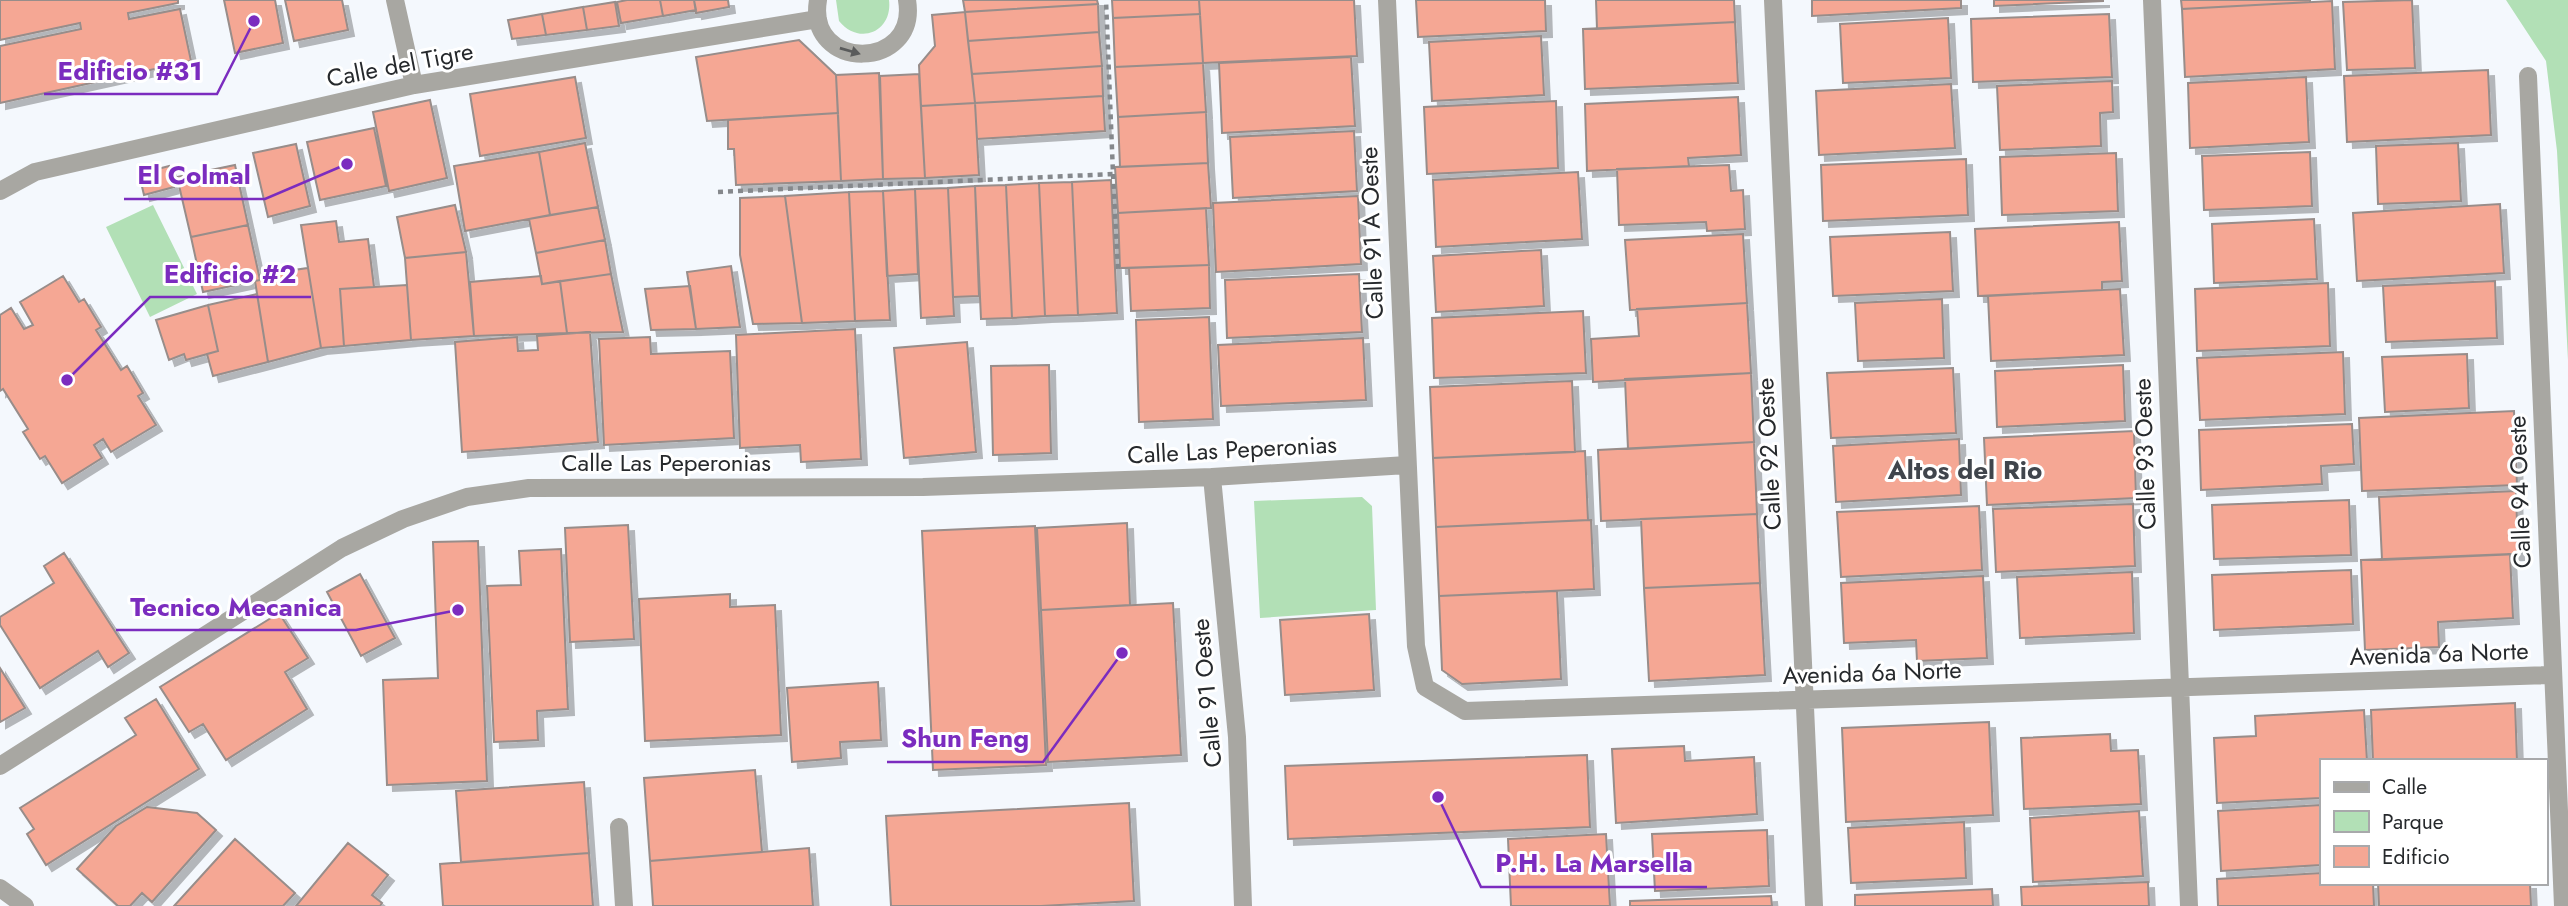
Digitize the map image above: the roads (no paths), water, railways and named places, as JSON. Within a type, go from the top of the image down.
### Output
[{"type":"street","points":[[395,0],[414,85]]},
{"type":"street","points":[[818,0],[818,19],[832,44],[845,52],[860,55],[875,53],[899,37],[906,24],[907,0]]},
{"type":"street","name":"Calle 91 A Oeste","points":[[1387,0],[1407,465]]},
{"type":"street","name":"Calle 92 Oeste","points":[[1773,0],[1814,906]]},
{"type":"street","name":"Calle 93 Oeste","points":[[2152,0],[2189,906]]},
{"type":"street","name":"Calle del Tigre","points":[[0,191],[35,172],[414,85],[818,19]]},
{"type":"street","name":"Calle 94 Oeste","points":[[2528,76],[2551,675],[2563,906]]},
{"type":"street","name":"Calle Las Peperonias","points":[[0,766],[342,548],[403,519],[467,496],[528,488],[923,487],[1212,477],[1407,465]]},
{"type":"street","name":"Avenida 6a Norte","points":[[1407,465],[1416,646],[1425,687],[1465,711],[2551,675]]},
{"type":"street","name":"Calle 91 Oeste","points":[[1212,477],[1237,737],[1243,906]]},
{"type":"street","points":[[619,827],[624,906]]},
{"type":"street","points":[[0,888],[25,906]]},
{"type":"place","name":"Edificio #31","points":[[254,21]]},
{"type":"place","name":"El Colmal","points":[[347,164]]},
{"type":"place","name":"Edificio #2","points":[[67,380]]},
{"type":"place","name":"Tecnico Mecanica","points":[[458,610]]},
{"type":"place","name":"Shun Feng","points":[[1122,653]]},
{"type":"place","name":"P.H. La Marsella","points":[[1438,797]]},
{"type":"district","name":"Altos del Rio","points":[[1965,470]]}]
